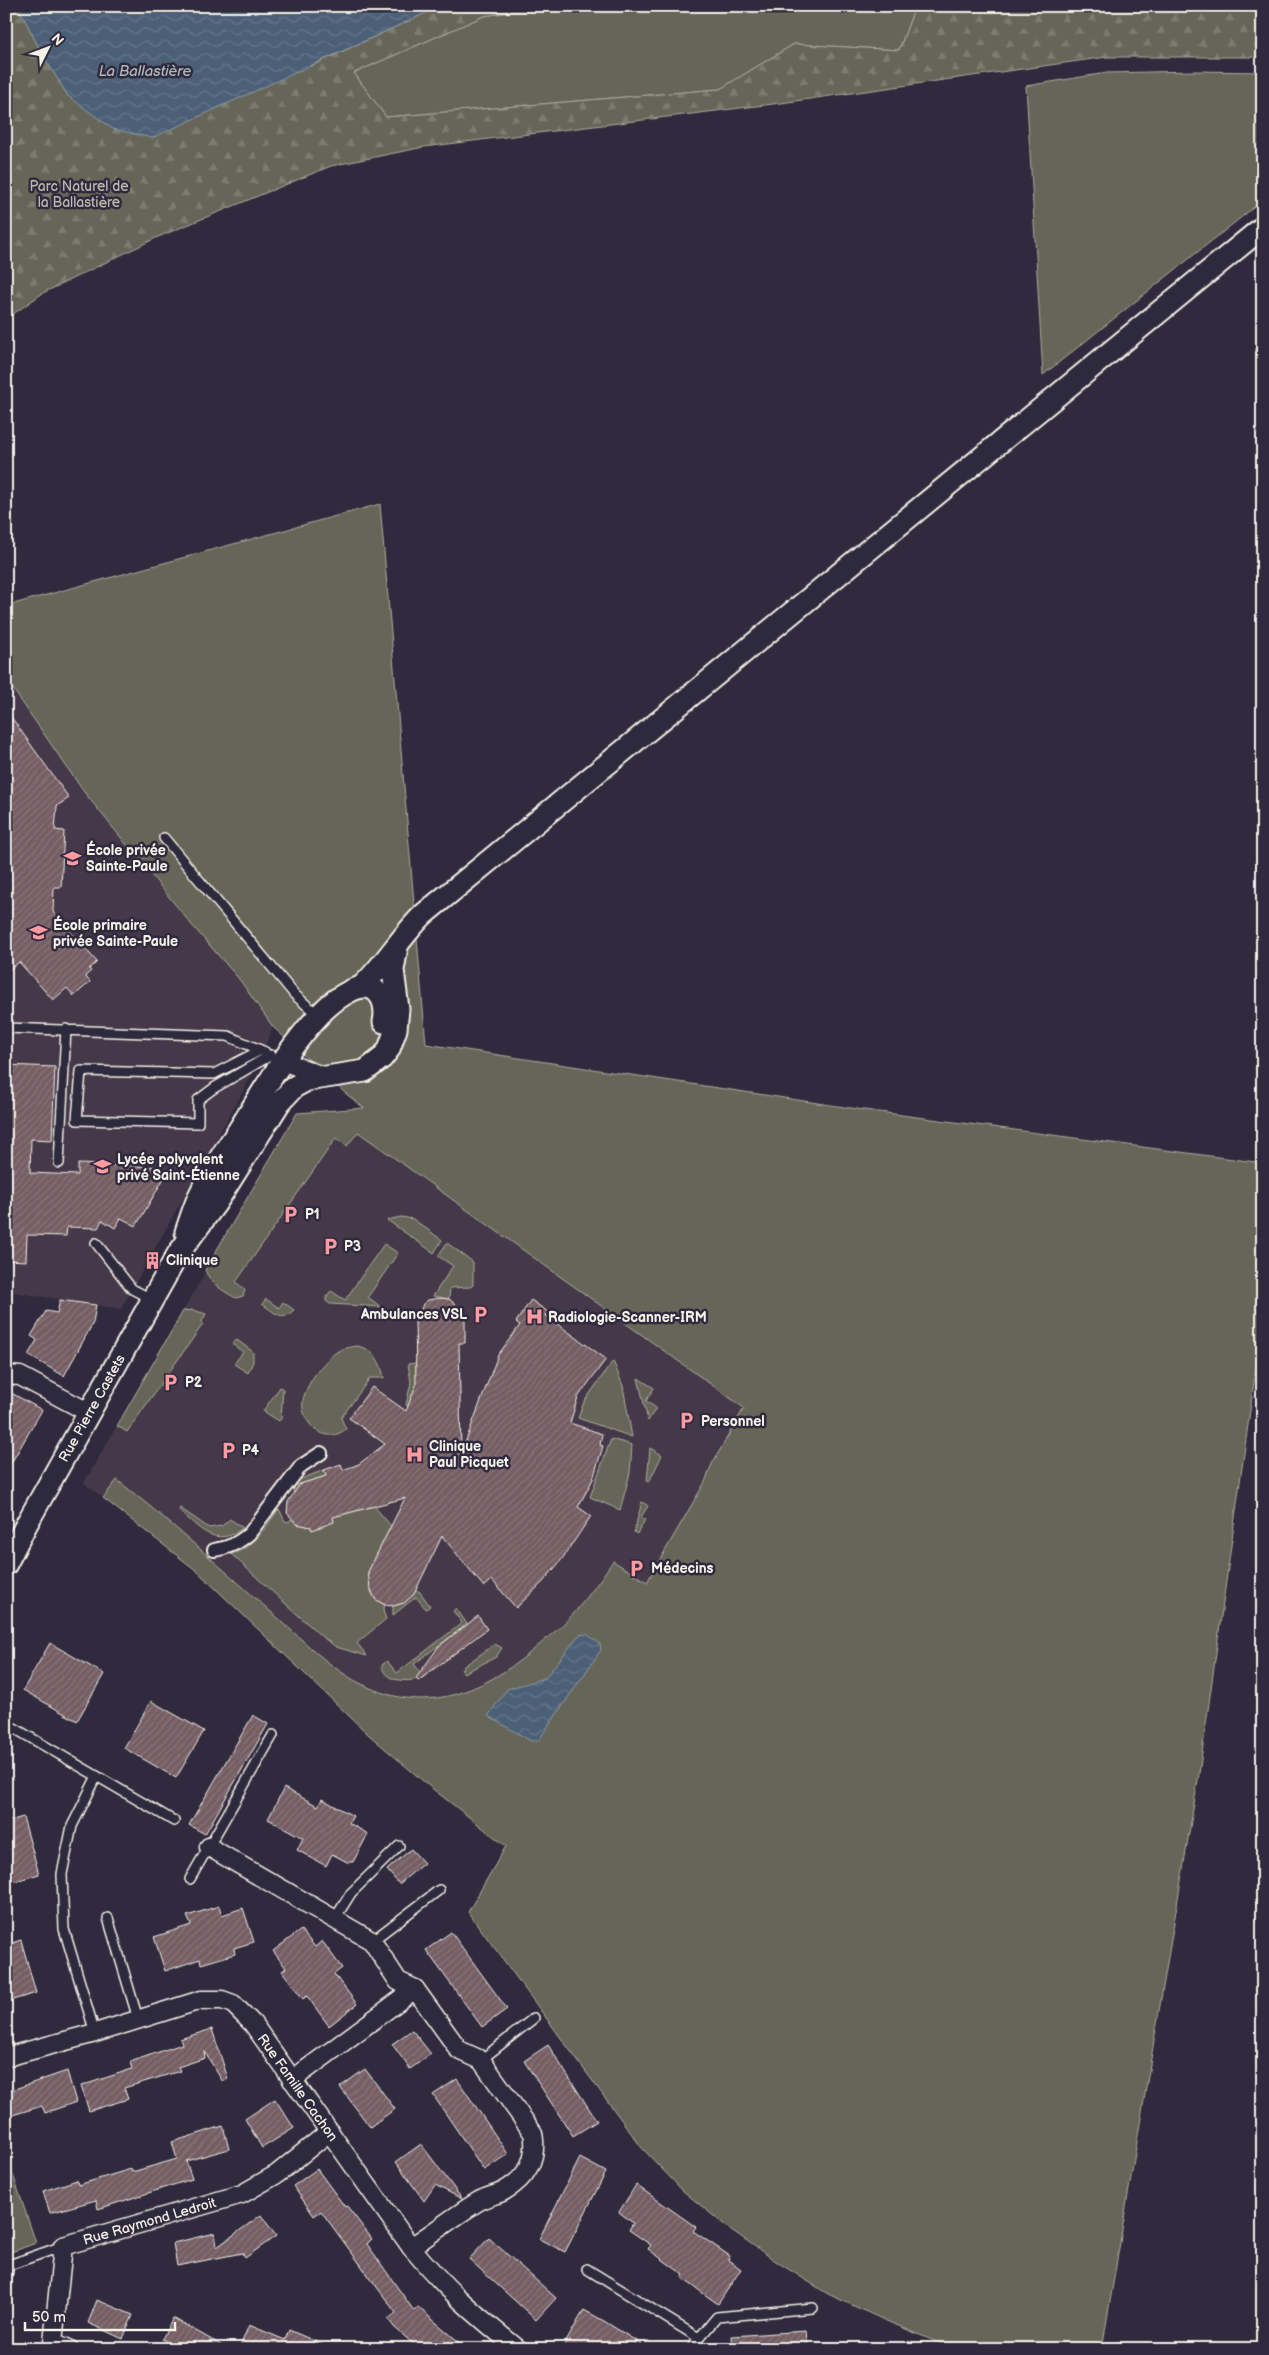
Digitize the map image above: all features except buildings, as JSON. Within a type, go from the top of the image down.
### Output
[{"type":"street","name":"Rue Pierre Castets","points":[[178,1254],[201,1190],[277,1058],[342,996],[361,987],[375,974],[398,942],[431,908],[1263,227]]},
{"type":"street","points":[[277,1058],[322,1076],[365,1071],[382,1058],[394,1040],[398,1008],[393,970],[398,942]]},
{"type":"street","points":[[344,1074],[366,1056],[382,1031],[385,1016],[380,995],[375,989],[361,987]]},
{"type":"street","name":"Rue Pierre Castets","points":[[8,1556],[178,1254],[216,1203],[269,1117],[294,1087],[322,1076]]},
{"type":"street","points":[[6,1375],[20,1376],[88,1412]]},
{"type":"street","points":[[214,1550],[226,1548],[249,1534],[301,1466],[321,1453]]},
{"type":"street","points":[[209,1847],[372,1941],[398,1981],[415,1989],[459,2050],[481,2060],[533,2133],[536,2146],[534,2156],[530,2166],[519,2181],[503,2192],[481,2199],[412,2247]]},
{"type":"street","points":[[292,2080],[415,1989]]},
{"type":"street","name":"Rue Famille Cachon","points":[[6,2057],[95,2033],[201,2000],[222,2000],[233,2004],[253,2024],[412,2247],[436,2277],[463,2305],[518,2349]]},
{"type":"street","name":"Rue Raymond Ledroit","points":[[58,2347],[64,2246],[242,2194],[277,2174],[329,2132]]},
{"type":"lane","points":[[164,838],[295,995],[319,1016]]},
{"type":"lane","points":[[6,1028],[228,1036],[277,1058]]},
{"type":"lane","points":[[59,1163],[66,1029]]},
{"type":"lane","points":[[261,1050],[214,1074],[81,1071],[77,1120],[198,1123],[198,1100],[214,1088],[277,1058]]},
{"type":"lane","points":[[96,1243],[132,1289],[153,1300]]},
{"type":"lane","points":[[14,1728],[174,1821]]},
{"type":"lane","points":[[190,1879],[273,1735]]},
{"type":"lane","points":[[95,2033],[64,1929],[62,1874],[72,1826],[97,1776]]},
{"type":"lane","points":[[334,1920],[350,1893],[399,1846]]},
{"type":"lane","points":[[372,1941],[439,1890]]},
{"type":"lane","points":[[108,1918],[138,2019]]},
{"type":"lane","points":[[481,2060],[534,2018]]},
{"type":"lane","points":[[6,2280],[9,2265],[64,2246]]},
{"type":"lane","points":[[587,2269],[699,2338]]},
{"type":"lane","points":[[691,2349],[717,2317],[813,2308]]},
{"type":"shaded area","points":[[6,679],[84,792],[191,924],[239,979],[273,1027],[256,1068],[121,1309],[6,1291]]},
{"type":"shaded area","name":"Clinique Paul Picquet","points":[[365,1108],[768,1385],[506,1846],[429,1786],[369,1735],[197,1571],[84,1483],[297,1113]]},
{"type":"green space","name":"Parc Naturel de la Ballastière","points":[[6,6],[18,6],[41,52],[68,96],[311,66],[441,6],[546,6],[484,16],[354,73],[386,117],[720,89],[794,44],[899,50],[913,12],[853,6],[1263,6],[1263,57],[1107,57],[781,103],[424,147],[331,166],[158,237],[43,293],[6,319]]},
{"type":"green space","points":[[546,6],[853,6],[913,12],[899,50],[794,44],[720,89],[386,117],[354,73],[484,16]]},
{"type":"green space","points":[[1263,72],[1263,200],[1043,375],[1026,86],[1106,73]]},
{"type":"green space","points":[[380,504],[426,1044],[864,1110],[1263,1163],[1263,1318],[1199,1774],[1102,2349],[944,2349],[944,2345],[828,2294],[777,2262],[727,2227],[683,2191],[642,2148],[468,1912],[506,1846],[429,1786],[369,1735],[197,1571],[103,1498],[117,1480],[194,1544],[316,1653],[354,1680],[393,1696],[417,1699],[441,1697],[464,1692],[486,1682],[507,1670],[527,1655],[572,1616],[613,1561],[647,1582],[705,1482],[712,1464],[744,1408],[358,1132],[347,1146],[336,1138],[236,1282],[245,1290],[243,1296],[236,1298],[222,1290],[207,1275],[205,1270],[297,1113],[364,1108],[273,1027],[239,979],[191,924],[84,792],[6,679],[6,606]]},
{"type":"green space","points":[[401,1217],[413,1219],[442,1240],[434,1253],[387,1220]]},
{"type":"green space","points":[[447,1243],[473,1262],[473,1285],[470,1287],[450,1288],[449,1299],[433,1296],[453,1266],[438,1256]]},
{"type":"green space","points":[[384,1244],[398,1253],[368,1297],[381,1307],[330,1304],[326,1301],[326,1297],[331,1291],[345,1300]]},
{"type":"green space","points":[[266,1299],[279,1308],[283,1302],[294,1310],[286,1315],[274,1313],[262,1304]]},
{"type":"green space","points":[[193,1310],[206,1314],[202,1321],[203,1324],[127,1432],[117,1426],[183,1311]]},
{"type":"green space","points":[[237,1340],[253,1352],[253,1362],[248,1373],[234,1364],[243,1352],[232,1344]]},
{"type":"green space","points":[[357,1346],[368,1350],[376,1357],[384,1378],[370,1378],[341,1418],[346,1429],[339,1433],[326,1435],[314,1428],[305,1416],[303,1402],[305,1394],[314,1377],[332,1355],[340,1350]]},
{"type":"green space","points":[[613,1361],[623,1386],[632,1437],[578,1418],[584,1402]]},
{"type":"green space","points":[[416,1363],[416,1385],[408,1406],[406,1405],[411,1382],[408,1364]]},
{"type":"green space","points":[[638,1378],[654,1388],[646,1401],[656,1408],[648,1421]]},
{"type":"green space","points":[[280,1387],[283,1389],[281,1419],[279,1421],[263,1411]]},
{"type":"green space","points":[[611,1439],[632,1445],[630,1473],[620,1510],[590,1497]]},
{"type":"green space","points":[[650,1448],[662,1455],[649,1482],[647,1481]]},
{"type":"green space","points":[[324,1470],[326,1476],[297,1485],[298,1489],[293,1493],[296,1481]]},
{"type":"green space","points":[[642,1502],[648,1506],[641,1517],[645,1520],[637,1534],[634,1532]]},
{"type":"green space","points":[[374,1506],[391,1526],[367,1574],[370,1576],[370,1585],[374,1597],[385,1605],[383,1611],[386,1619],[357,1643],[367,1656],[336,1647],[321,1636],[231,1554],[252,1542],[279,1509],[285,1521],[289,1522],[291,1519],[297,1524],[311,1527],[312,1530],[333,1517]]},
{"type":"green space","points":[[180,1508],[209,1528],[222,1526],[230,1519],[243,1528],[224,1537],[208,1534],[179,1510]]},
{"type":"green space","points":[[416,1590],[420,1592],[430,1606],[426,1609],[416,1597],[393,1615],[393,1606],[404,1603],[411,1595],[413,1596]]},
{"type":"green space","points":[[456,1608],[467,1624],[414,1664],[424,1677],[405,1681],[387,1675],[382,1665],[387,1661],[397,1673],[462,1623],[453,1611]]},
{"type":"green space","points":[[495,1644],[502,1648],[496,1657],[464,1673],[461,1670],[464,1666]]},
{"type":"green space","points":[[6,2154],[36,2243],[6,2254]]},
{"type":"water","name":"La Ballastière","points":[[18,6],[441,6],[152,138],[113,129],[68,96],[41,52]]},
{"type":"water","points":[[587,1634],[600,1644],[601,1650],[538,1741],[531,1741],[488,1716],[507,1689],[545,1678],[579,1635]]},
{"type":"place","name":"École privée Sainte-Paule","points":[[72,858]]},
{"type":"place","name":"École primaire privée Sainte-Paule","points":[[39,933]]},
{"type":"place","name":"Lycée polyvalent privé Saint-Étienne","points":[[103,1167]]},
{"type":"place","name":"P1","points":[[291,1214]]},
{"type":"place","name":"P3","points":[[330,1246]]},
{"type":"place","name":"Clinique","points":[[152,1260]]},
{"type":"place","name":"Ambulances VSL","points":[[481,1314]]},
{"type":"place","name":"Radiologie-Scanner-IRM","points":[[534,1317]]},
{"type":"place","name":"P2","points":[[171,1382]]},
{"type":"place","name":"Personnel","points":[[687,1421]]},
{"type":"place","name":"P4","points":[[228,1450]]},
{"type":"place","name":"Clinique Paul Picquet","points":[[415,1454]]},
{"type":"place","name":"Médecins","points":[[637,1568]]}]
